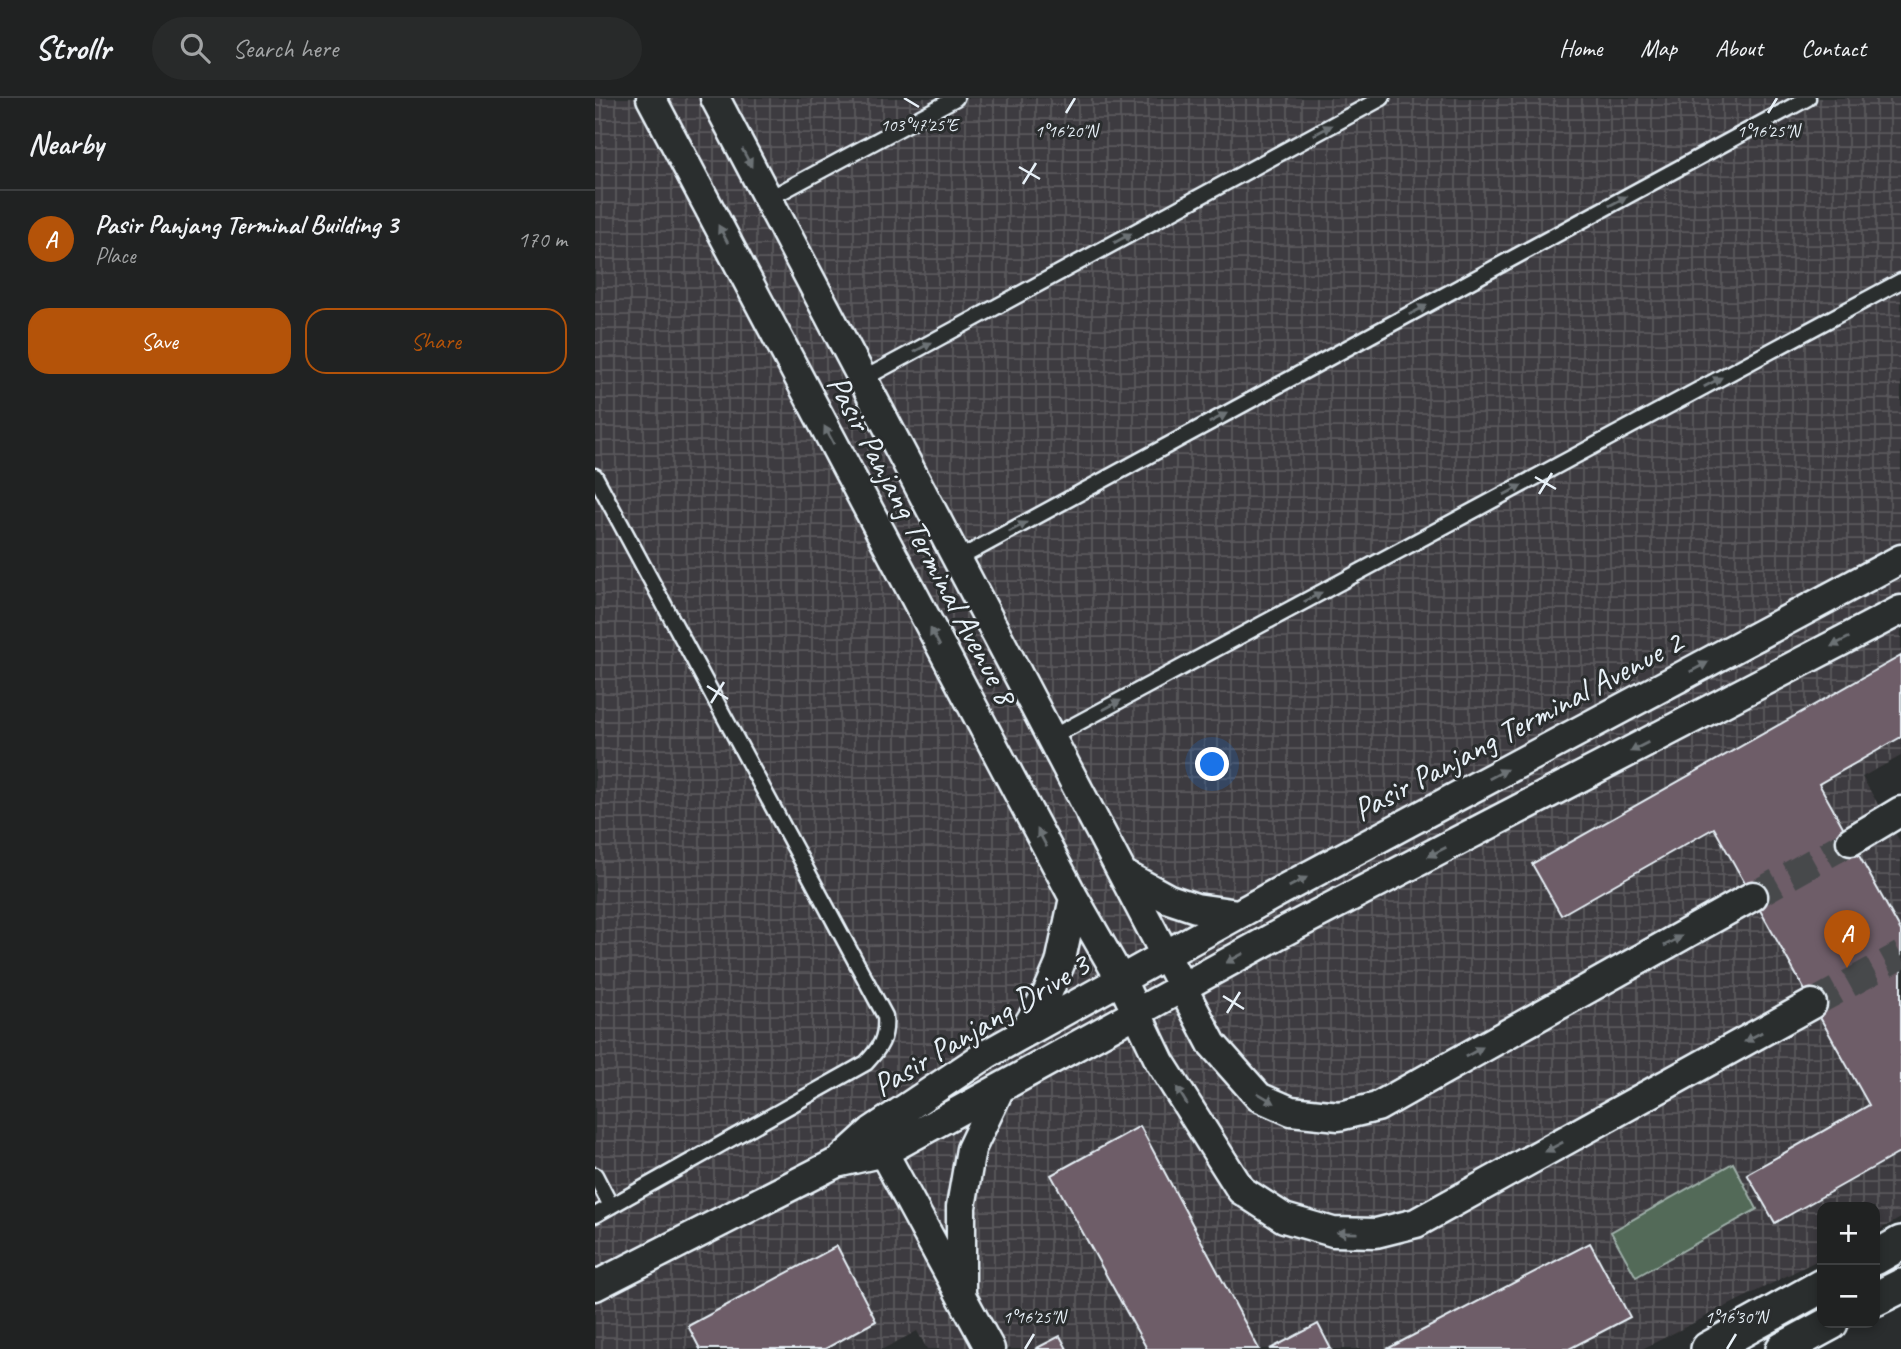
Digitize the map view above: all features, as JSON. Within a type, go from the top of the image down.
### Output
[{"type":"street","points":[[632,98],[655,106]]},
{"type":"street","name":"Pasir Panjang Terminal Avenue 8","points":[[715,98],[1212,1044],[1259,1097],[1291,1111],[1339,1116],[1377,1107],[1753,896]]},
{"type":"street","name":"Pasir Panjang Terminal Avenue 8","points":[[655,106],[1074,898],[1121,980],[1160,1062],[1241,1190],[1284,1218],[1333,1232],[1376,1233],[1416,1223],[1812,1004]]},
{"type":"street","name":"Pasir Panjang Terminal Avenue 2","points":[[1166,954],[1901,559]]},
{"type":"street","points":[[1183,986],[1901,610]]},
{"type":"street","points":[[1851,841],[1901,811]]},
{"type":"street","points":[[1125,875],[1169,899],[1196,908],[1238,914]]},
{"type":"street","points":[[1022,1035],[1048,992],[1060,964],[1074,898]]},
{"type":"street","name":"Pasir Panjang Drive 3","points":[[878,1142],[987,1054],[1166,954]]},
{"type":"street","name":"Pasir Panjang Drive 3","points":[[595,1286],[878,1142],[1000,1088],[1183,986]]},
{"type":"street","points":[[961,1294],[961,1208],[971,1149],[1000,1088]]},
{"type":"street","points":[[878,1142],[990,1349]]},
{"type":"street","points":[[1880,1255],[1901,1243]]},
{"type":"street","points":[[1880,1297],[1901,1286]]},
{"type":"street","points":[[1708,1349],[1817,1289]]},
{"type":"street","points":[[1783,1349],[1822,1328]]},
{"type":"lane","points":[[768,199],[956,98]]},
{"type":"lane","points":[[863,379],[1383,98]]},
{"type":"lane","points":[[958,559],[1808,98]]},
{"type":"lane","points":[[1052,737],[1901,281]]},
{"type":"lane","points":[[595,476],[885,1016],[886,1031],[881,1047],[866,1063],[595,1215]]},
{"type":"lane","points":[[595,1175],[611,1206]]},
{"type":"shaded area","points":[[595,98],[1901,98],[1901,756],[1862,777],[1901,843],[1901,1218],[1880,1229],[1880,1202],[1817,1202],[1817,1261],[1642,1349],[927,1349],[917,1331],[883,1349],[595,1349]]},
{"type":"green space","points":[[1733,1163],[1757,1209],[1636,1277],[1611,1232]]},
{"type":"building","points":[[1901,656],[1901,737],[1819,784],[1901,931],[1901,1152],[1775,1223],[1747,1174],[1869,1105],[1714,828],[1561,915],[1532,864]]},
{"type":"building","points":[[1140,1126],[1259,1349],[1147,1349],[1051,1175]]},
{"type":"building","points":[[1590,1243],[1630,1317],[1569,1349],[1387,1349]]},
{"type":"building","points":[[837,1246],[876,1321],[825,1349],[700,1349],[688,1326]]},
{"type":"building","points":[[1318,1324],[1331,1349],[1270,1349]]},
{"type":"building","points":[[1060,1336],[1067,1349],[1035,1349]]},
{"type":"tunnel","points":[[1753,896],[1851,841]]},
{"type":"tunnel","points":[[1812,1004],[1901,955]]},
{"type":"place","name":"Pasir Panjang Terminal Building 3","points":[[1847,968]]}]
